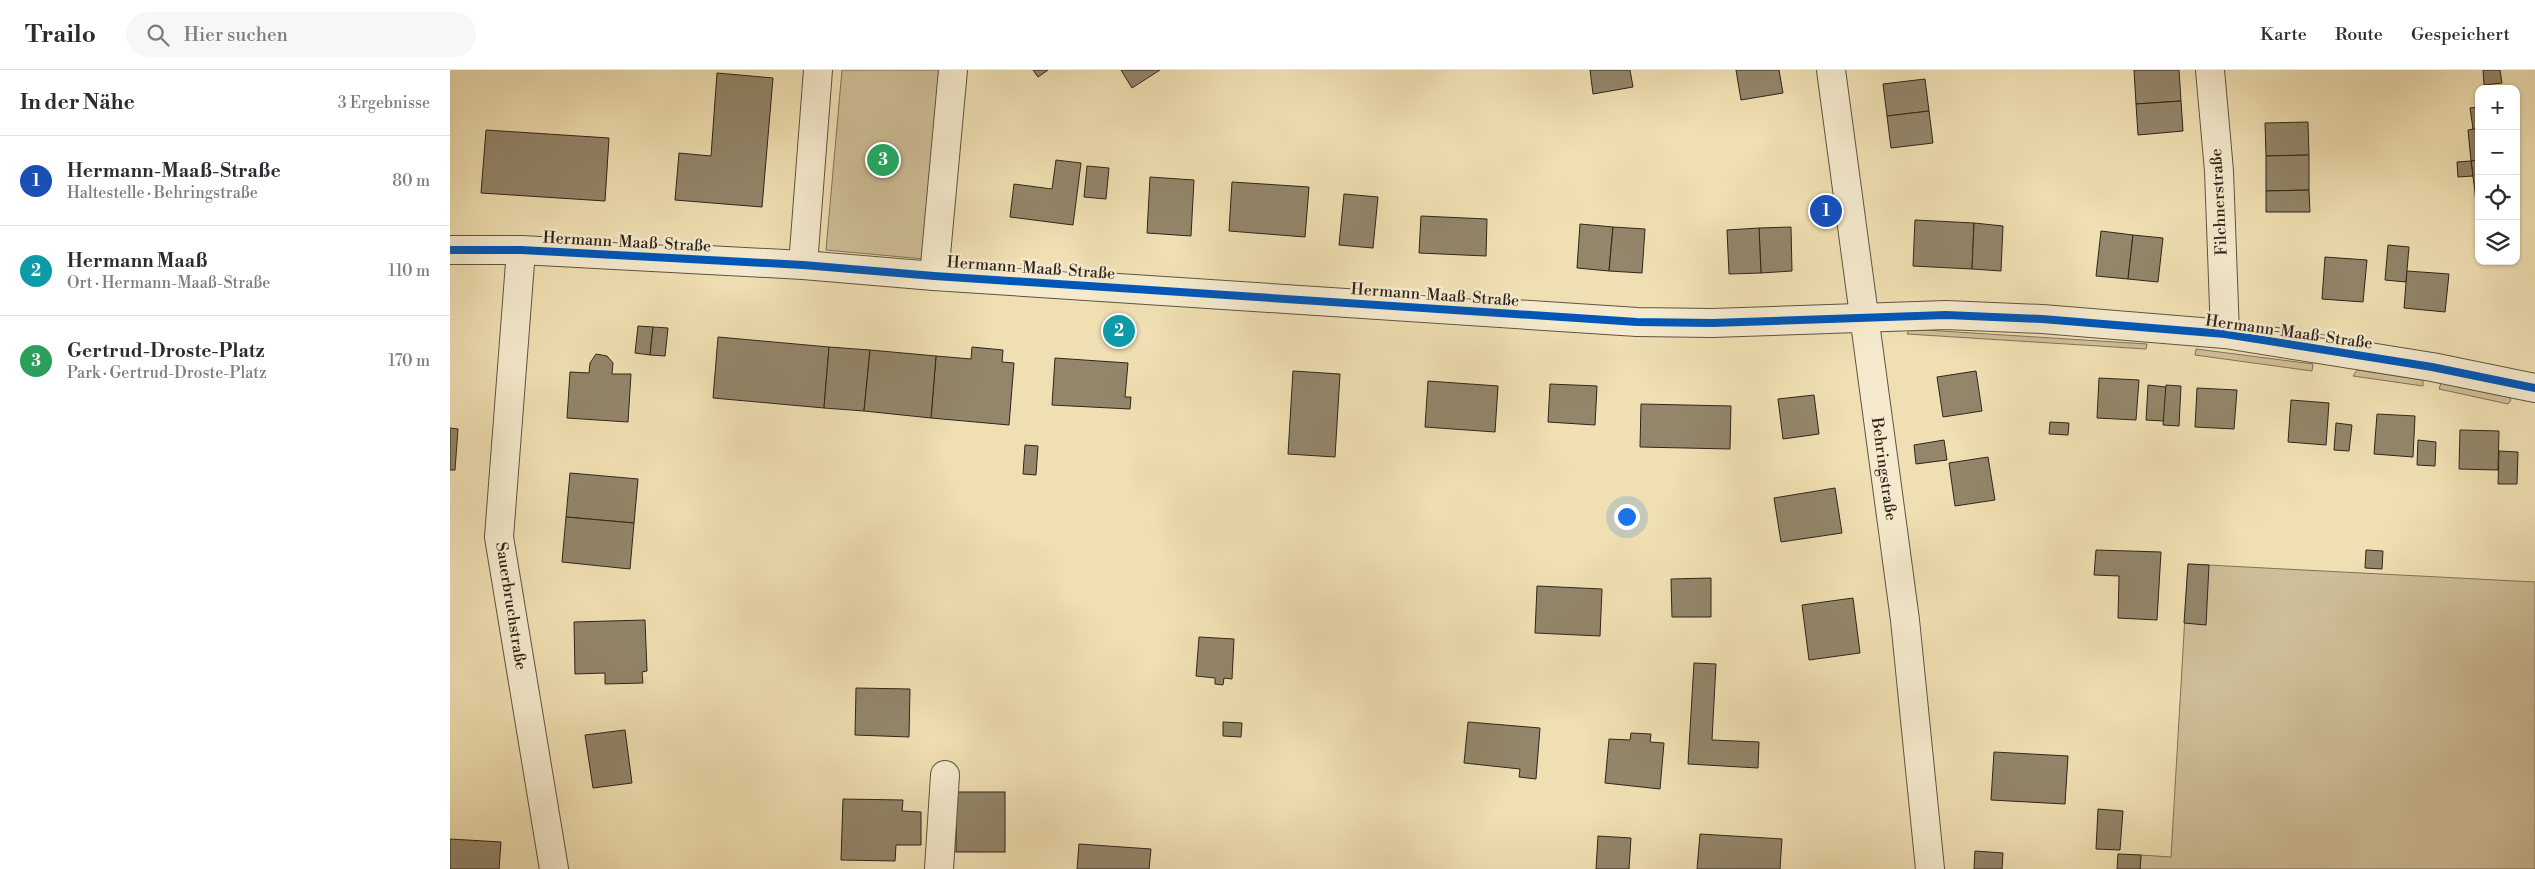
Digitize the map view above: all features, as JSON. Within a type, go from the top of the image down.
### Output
[{"type":"street","points":[[803,265],[818,70]]},
{"type":"street","points":[[934,276],[953,70]]},
{"type":"street","name":"Behringstraße","points":[[1831,70],[1905,620],[1930,869]]},
{"type":"street","name":"Filchnerstraße","points":[[2210,70],[2219,171],[2225,334]]},
{"type":"street","name":"Hermann-Maaß-Straße","points":[[450,250],[521,250],[803,265],[934,276],[1637,322],[1712,323],[1946,314],[2042,318],[2225,334],[2432,367],[2535,388]]},
{"type":"street","name":"Sauerbruchstraße","points":[[521,250],[499,537],[554,869]]},
{"type":"street","points":[[940,869],[945,775]]},
{"type":"shaded area","points":[[842,70],[940,70],[924,259],[826,250]]},
{"type":"shaded area","points":[[1909,329],[2147,344],[2146,349],[1907,334]]},
{"type":"shaded area","points":[[2196,349],[2313,364],[2312,371],[2195,355]]},
{"type":"shaded area","points":[[2357,370],[2423,380],[2423,386],[2353,376]]},
{"type":"shaded area","points":[[2441,383],[2508,396],[2511,400],[2508,404],[2439,389]]},
{"type":"shaded area","points":[[2188,564],[2535,582],[2535,869],[2140,869],[2141,855],[2171,857]]},
{"type":"building","points":[[1033,70],[1048,70],[1038,77]]},
{"type":"building","points":[[1121,70],[1160,70],[1132,88]]},
{"type":"building","points":[[1590,70],[1630,70],[1633,87],[1593,94]]},
{"type":"building","points":[[1736,70],[1779,70],[1783,93],[1741,100]]},
{"type":"building","points":[[2134,70],[2179,70],[2181,101],[2136,104]]},
{"type":"building","points":[[2483,70],[2500,70],[2502,83],[2484,85]]},
{"type":"building","points":[[717,73],[773,78],[762,207],[675,200],[679,153],[711,156]]},
{"type":"building","points":[[1925,79],[1929,111],[1887,116],[1883,84]]},
{"type":"building","points":[[2181,101],[2183,131],[2138,135],[2136,104]]},
{"type":"building","points":[[2475,107],[2475,129],[2473,129],[2470,108]]},
{"type":"building","points":[[1929,111],[1933,143],[1891,148],[1887,116]]},
{"type":"building","points":[[2308,122],[2309,155],[2266,156],[2265,123]]},
{"type":"building","points":[[2475,129],[2475,160],[2471,161],[2468,130]]},
{"type":"building","points":[[486,130],[609,138],[605,201],[481,193]]},
{"type":"building","points":[[2309,155],[2309,190],[2266,191],[2266,156]]},
{"type":"building","points":[[1056,160],[1081,163],[1073,225],[1010,217],[1014,184],[1052,189]]},
{"type":"building","points":[[2475,160],[2475,192],[2471,161]]},
{"type":"building","points":[[2471,161],[2473,176],[2458,177],[2457,162]]},
{"type":"building","points":[[1087,166],[1109,168],[1106,199],[1084,197]]},
{"type":"building","points":[[1150,177],[1194,180],[1191,236],[1147,233]]},
{"type":"building","points":[[1232,182],[1309,187],[1305,237],[1229,231]]},
{"type":"building","points":[[2309,190],[2310,212],[2266,212],[2266,191]]},
{"type":"building","points":[[1344,194],[1378,197],[1373,248],[1339,245]]},
{"type":"building","points":[[1421,216],[1487,219],[1486,256],[1419,253]]},
{"type":"building","points":[[1915,220],[1974,223],[1972,269],[1913,266]]},
{"type":"building","points":[[1974,223],[2003,226],[2001,271],[1972,269]]},
{"type":"building","points":[[1580,224],[1613,227],[1609,271],[1577,268]]},
{"type":"building","points":[[1613,227],[1645,229],[1642,273],[1609,271]]},
{"type":"building","points":[[1791,227],[1792,271],[1761,273],[1759,228]]},
{"type":"building","points":[[1759,228],[1761,273],[1729,274],[1727,230]]},
{"type":"building","points":[[2101,231],[2133,235],[2128,279],[2096,276]]},
{"type":"building","points":[[2133,235],[2163,238],[2158,282],[2128,279]]},
{"type":"building","points":[[2388,245],[2409,247],[2406,282],[2385,280]]},
{"type":"building","points":[[2325,257],[2367,260],[2363,302],[2322,299]]},
{"type":"building","points":[[2407,271],[2449,274],[2445,312],[2404,308]]},
{"type":"building","points":[[638,326],[653,327],[650,355],[635,353]]},
{"type":"building","points":[[653,327],[668,328],[665,356],[650,355]]},
{"type":"building","points":[[718,337],[829,347],[824,408],[713,398]]},
{"type":"building","points":[[829,347],[870,350],[864,411],[824,408]]},
{"type":"building","points":[[972,347],[1003,350],[1002,362],[1014,363],[1009,425],[931,418],[936,356],[971,359]]},
{"type":"building","points":[[870,350],[936,356],[931,418],[864,411]]},
{"type":"building","points":[[596,354],[607,356],[613,363],[612,374],[631,374],[628,422],[567,418],[570,372],[589,373],[590,363]]},
{"type":"building","points":[[1055,358],[1128,363],[1125,397],[1131,397],[1130,409],[1052,405]]},
{"type":"building","points":[[1293,371],[1340,374],[1335,457],[1288,454]]},
{"type":"building","points":[[1976,371],[1982,411],[1943,417],[1937,377]]},
{"type":"building","points":[[2099,378],[2139,380],[2136,420],[2097,418]]},
{"type":"building","points":[[1428,381],[1498,386],[1495,432],[1425,427]]},
{"type":"building","points":[[1550,384],[1597,386],[1595,425],[1548,422]]},
{"type":"building","points":[[2148,385],[2166,387],[2164,421],[2146,420]]},
{"type":"building","points":[[2166,385],[2181,386],[2179,426],[2163,425]]},
{"type":"building","points":[[2197,388],[2237,390],[2234,429],[2195,427]]},
{"type":"building","points":[[1814,395],[1819,434],[1783,439],[1778,399]]},
{"type":"building","points":[[2291,400],[2329,403],[2326,445],[2288,442]]},
{"type":"building","points":[[1641,404],[1731,406],[1730,449],[1640,447]]},
{"type":"building","points":[[2377,414],[2415,416],[2413,457],[2374,454]]},
{"type":"building","points":[[2050,422],[2069,423],[2068,435],[2049,434]]},
{"type":"building","points":[[2336,423],[2352,425],[2349,451],[2334,450]]},
{"type":"building","points":[[450,428],[458,429],[455,470],[450,470]]},
{"type":"building","points":[[2460,430],[2499,431],[2498,470],[2459,469]]},
{"type":"building","points":[[1944,440],[1947,460],[1916,464],[1914,445]]},
{"type":"building","points":[[2418,440],[2436,442],[2435,466],[2417,465]]},
{"type":"building","points":[[1025,445],[1038,446],[1036,475],[1023,474]]},
{"type":"building","points":[[2499,451],[2518,452],[2517,484],[2498,484]]},
{"type":"building","points":[[1988,457],[1995,500],[1955,506],[1949,463]]},
{"type":"building","points":[[570,473],[638,479],[634,523],[566,517]]},
{"type":"building","points":[[1835,488],[1842,533],[1781,542],[1774,498]]},
{"type":"building","points":[[566,517],[634,523],[630,569],[562,562]]},
{"type":"building","points":[[2096,550],[2161,552],[2157,620],[2118,618],[2119,576],[2094,575]]},
{"type":"building","points":[[2366,550],[2383,551],[2382,569],[2365,568]]},
{"type":"building","points":[[2188,564],[2209,565],[2206,625],[2184,623]]},
{"type":"building","points":[[1711,578],[1711,617],[1672,617],[1671,579]]},
{"type":"building","points":[[1537,586],[1602,589],[1600,636],[1535,633]]},
{"type":"building","points":[[1853,598],[1860,653],[1809,660],[1802,605]]},
{"type":"building","points":[[645,620],[647,671],[642,672],[643,683],[605,684],[605,673],[575,674],[574,622]]},
{"type":"building","points":[[1199,637],[1234,639],[1232,679],[1224,678],[1223,685],[1215,684],[1215,678],[1196,676]]},
{"type":"building","points":[[1694,663],[1716,664],[1712,740],[1759,742],[1758,768],[1688,764]]},
{"type":"building","points":[[856,688],[910,689],[909,737],[855,735]]},
{"type":"building","points":[[1223,722],[1242,723],[1241,737],[1223,736]]},
{"type":"building","points":[[1468,722],[1540,728],[1536,779],[1519,777],[1520,769],[1464,763]]},
{"type":"building","points":[[625,730],[632,783],[593,788],[585,735]]},
{"type":"building","points":[[1631,733],[1651,734],[1650,742],[1664,743],[1660,789],[1605,783],[1609,739],[1630,740]]},
{"type":"building","points":[[1994,752],[2068,756],[2065,804],[1991,800]]},
{"type":"building","points":[[956,792],[1005,792],[1005,852],[956,852]]},
{"type":"building","points":[[843,799],[903,800],[902,811],[921,812],[921,845],[896,845],[895,861],[841,860]]},
{"type":"building","points":[[2098,809],[2123,811],[2120,850],[2096,849]]},
{"type":"building","points":[[1700,834],[1782,839],[1780,869],[1697,869]]},
{"type":"building","points":[[1598,836],[1631,838],[1629,869],[1596,869]]},
{"type":"building","points":[[450,839],[501,842],[499,869],[450,869]]},
{"type":"building","points":[[1079,844],[1151,849],[1149,869],[1077,869]]},
{"type":"building","points":[[1975,851],[2003,853],[2002,869],[1974,869]]},
{"type":"building","points":[[2118,854],[2141,855],[2140,869],[2117,869]]},
{"type":"cycle path","points":[[450,250],[521,250],[803,265],[934,276],[1637,322],[1712,323],[1946,315],[2042,319],[2225,334],[2432,367],[2535,388]]},
{"type":"place","name":"Gertrud-Droste-Platz","points":[[883,160]]},
{"type":"place","name":"Hermann-Maaß-Straße","points":[[1826,211]]},
{"type":"place","name":"Hermann Maaß","points":[[1119,331]]}]
